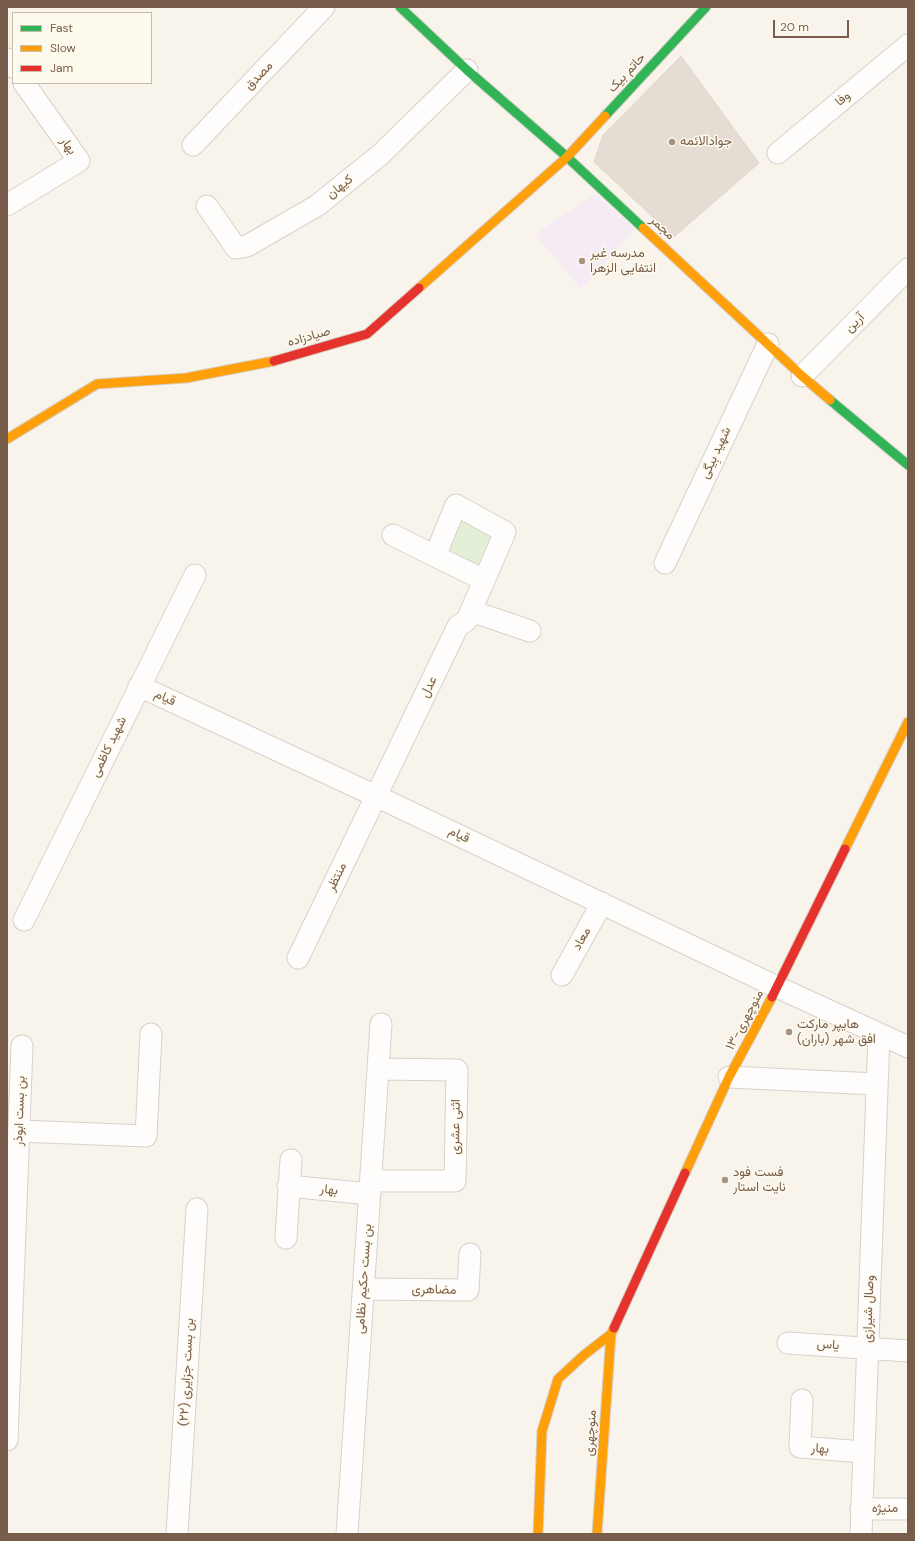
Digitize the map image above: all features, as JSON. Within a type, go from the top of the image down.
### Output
[{"type":"street","name":"مصدق","points":[[193,145],[324,7]]},
{"type":"street","name":"مجمر","points":[[400,7],[467,70],[566,157],[802,376],[908,465]]},
{"type":"street","name":"حاتم بیک","points":[[566,157],[706,7]]},
{"type":"street","name":"وفا","points":[[778,153],[908,45]]},
{"type":"street","name":"کیهان","points":[[207,206],[236,248],[247,246],[318,205],[380,155],[467,70]]},
{"type":"street","name":"بهار","points":[[7,205],[79,161],[25,84]]},
{"type":"street","name":"صیادزاده","points":[[7,439],[97,384],[194,376],[262,364],[367,334],[566,157]]},
{"type":"street","name":"آرین","points":[[802,376],[908,269]]},
{"type":"street","name":"شهید بِیگی","points":[[665,563],[768,344]]},
{"type":"street","name":"عدل","points":[[376,796],[458,626],[467,620],[504,532],[456,505],[435,556]]},
{"type":"street","points":[[393,535],[484,580]]},
{"type":"street","name":"شهید کاظمی","points":[[24,920],[195,575]]},
{"type":"street","points":[[471,611],[530,632]]},
{"type":"street","name":"قیام","points":[[139,686],[376,796],[777,987]]},
{"type":"street","name":"۱۳-منوچهری","points":[[611,1334],[729,1077],[777,987],[908,722]]},
{"type":"street","name":"منتظر","points":[[298,958],[376,796]]},
{"type":"street","name":"معاد","points":[[562,976],[602,903]]},
{"type":"street","points":[[777,987],[908,1047]]},
{"type":"street","name":"بن بست حکیم نظامی","points":[[347,1534],[381,1024]]},
{"type":"street","points":[[19,1131],[146,1136],[151,1034]]},
{"type":"street","name":"وصال شیرازی","points":[[861,1534],[879,1034]]},
{"type":"street","name":"بن بست ابوذر","points":[[7,1440],[22,1046]]},
{"type":"street","name":"اثنی عشری","points":[[370,1187],[455,1181],[457,1070],[378,1069]]},
{"type":"street","points":[[729,1077],[877,1084]]},
{"type":"street","points":[[286,1238],[288,1186],[291,1160]]},
{"type":"street","name":"بهار","points":[[288,1186],[370,1187]]},
{"type":"street","name":"بن بست جزایری (۲۲)","points":[[177,1534],[196,1209]]},
{"type":"street","name":"مضاهری","points":[[364,1289],[468,1290],[470,1254]]},
{"type":"street","points":[[538,1534],[542,1431],[558,1379],[584,1355],[611,1334]]},
{"type":"street","name":"منوچهری","points":[[597,1534],[611,1334]]},
{"type":"street","name":"یاس","points":[[788,1343],[908,1351]]},
{"type":"street","name":"بهار","points":[[802,1400],[800,1447],[864,1452]]},
{"type":"street","name":"منیژه","points":[[862,1509],[908,1509]]},
{"type":"shaded area","name":"مدرسه غیر انتفایی الزهرا","points":[[595,194],[635,229],[581,289],[535,234]]},
{"type":"green space","points":[[461,516],[496,536],[481,570],[446,552]]},
{"type":"building","name":"جوادالائمه","points":[[681,56],[759,163],[674,237],[594,162],[603,135]]},
{"type":"traffic: fast","points":[[400,7],[467,70],[567,157],[643,228]]},
{"type":"traffic: fast","points":[[605,116],[706,7]]},
{"type":"traffic: fast","points":[[830,400],[908,465]]},
{"type":"traffic: slow","points":[[419,288],[567,157],[605,116]]},
{"type":"traffic: slow","points":[[643,228],[802,376],[830,400]]},
{"type":"traffic: slow","points":[[7,439],[97,384],[186,378],[274,361]]},
{"type":"traffic: slow","points":[[845,849],[908,722]]},
{"type":"traffic: slow","points":[[685,1173],[729,1077],[772,997]]},
{"type":"traffic: slow","points":[[597,1534],[611,1334],[614,1328]]},
{"type":"traffic: slow","points":[[538,1534],[542,1431],[558,1379],[584,1355],[611,1334]]},
{"type":"traffic: jam","points":[[274,361],[367,334],[419,288]]},
{"type":"traffic: jam","points":[[772,997],[845,849]]},
{"type":"traffic: jam","points":[[614,1328],[685,1173]]},
{"type":"place","name":"جوادالائمه","points":[[672,142]]},
{"type":"place","name":"مدرسه غیر انتفایی الزهرا","points":[[582,261]]},
{"type":"place","name":"هایپر مارکت افق شهر (باران)","points":[[789,1032]]},
{"type":"place","name":"فست فود نایت استار","points":[[725,1180]]}]
